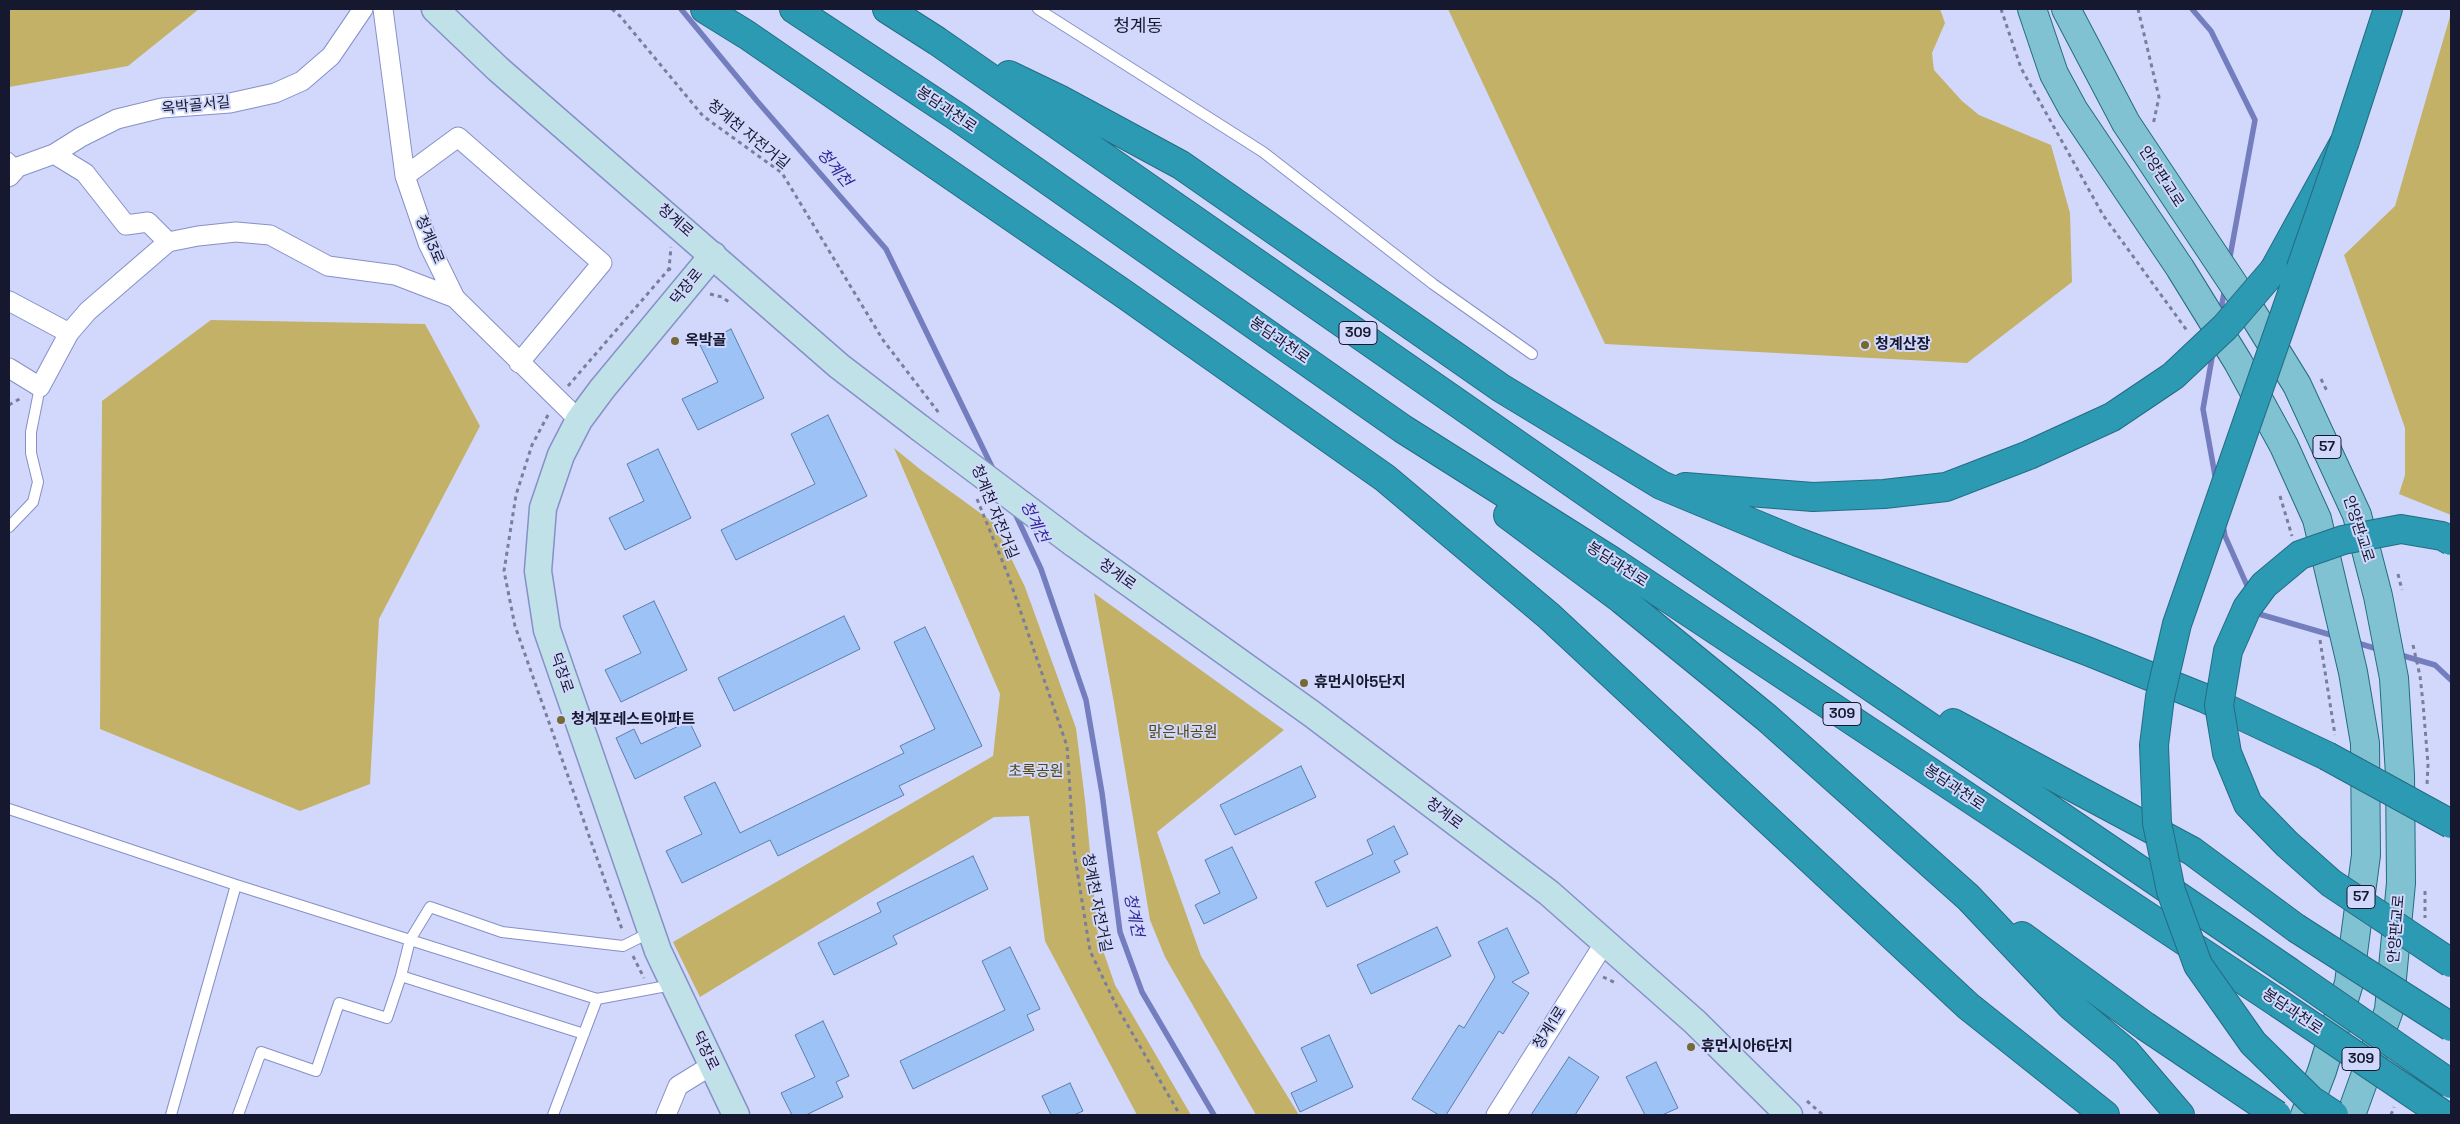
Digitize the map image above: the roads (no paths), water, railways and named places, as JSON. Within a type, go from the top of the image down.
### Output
[{"type":"highway","points":[[705,9],[747,35],[1124,294],[1385,478],[1549,616],[1968,1006],[2106,1115]]},
{"type":"highway","name":"봉담과천로","points":[[794,9],[959,118],[1403,428],[1612,561],[2444,1115]]},
{"type":"highway","name":"봉담과천로","points":[[887,9],[936,41],[1610,509],[1830,657],[2451,1084]]},
{"type":"highway","points":[[2334,1115],[2311,1100],[2253,1043],[2198,965],[2171,891],[2157,823],[2154,744],[2160,697],[2177,624],[2345,141],[2388,9]]},
{"type":"highway","name":"봉담과천로","points":[[936,41],[1060,99],[1181,165],[1501,388],[1661,486],[1798,542],[2087,651],[2204,698],[2327,756],[2451,824]]},
{"type":"highway","points":[[1661,486],[1813,497],[1884,494],[1946,487],[2029,455],[2112,417],[2173,376],[2225,327],[2274,270],[2345,141]]},
{"type":"highway","points":[[1403,428],[1453,474],[1621,599],[1767,718],[1968,897],[2071,1006],[2126,1052],[2180,1115]]},
{"type":"highway","points":[[2451,541],[2442,536],[2401,529],[2343,540],[2300,555],[2264,586],[2247,608],[2228,651],[2219,705],[2227,753],[2248,804],[2287,844],[2331,883],[2451,963]]},
{"type":"highway","points":[[1830,657],[2192,851],[2296,928],[2451,1027]]},
{"type":"highway","points":[[1968,897],[2145,1026],[2277,1115]]},
{"type":"main road","name":"57","points":[[2032,9],[2054,74],[2073,109],[2188,280],[2231,350],[2284,446],[2317,519],[2353,672],[2365,743],[2366,855],[2349,983],[2305,1115]]},
{"type":"main road","name":"안양판교로","points":[[2066,9],[2126,123],[2206,246],[2250,309],[2297,385],[2357,515],[2378,596],[2407,677],[2400,775],[2401,884],[2389,1010],[2351,1115]]},
{"type":"street","name":"옥박골서길","points":[[12,167],[54,154],[81,137],[117,120],[162,108],[230,103],[275,94],[302,81],[331,56],[363,9]]},
{"type":"street","name":"청계3로","points":[[384,9],[405,176],[428,243],[455,298],[579,420]]},
{"type":"street","name":"청계로","points":[[435,9],[498,69],[839,366],[931,425],[1073,543],[1328,726],[1549,892],[1695,1022],[1789,1115]]},
{"type":"street","points":[[405,176],[458,137],[602,263],[519,363]]},
{"type":"street","points":[[54,154],[85,173],[126,226],[148,222],[168,242]]},
{"type":"street","points":[[9,368],[40,387],[69,334],[88,311],[168,242],[198,236],[236,232],[270,235],[292,245],[328,266],[395,275],[455,298]]},
{"type":"street","name":"덕장로","points":[[713,255],[602,389],[579,420],[562,455],[543,508],[538,571],[547,630],[651,932],[673,984],[736,1115]]},
{"type":"street","points":[[9,300],[69,334]]},
{"type":"street","name":"청계1로","points":[[1496,1115],[1605,942]]},
{"type":"street","points":[[666,1115],[678,1086],[712,1065]]},
{"type":"lane","points":[[1038,9],[1263,152],[1433,284],[1532,354]]},
{"type":"lane","points":[[9,527],[33,502],[38,482],[31,454],[32,432],[40,387]]},
{"type":"lane","points":[[9,809],[236,885],[597,999],[673,984]]},
{"type":"lane","points":[[171,1115],[236,885]]},
{"type":"lane","points":[[238,1115],[261,1052],[316,1071],[339,1003],[387,1018],[401,976],[410,940],[430,907],[502,932],[623,946],[651,932]]},
{"type":"lane","points":[[401,976],[584,1034]]},
{"type":"lane","points":[[553,1115],[597,999]]},
{"type":"waterway","name":"청계천","points":[[681,9],[757,101],[886,249],[994,471]]},
{"type":"waterway","points":[[2192,9],[2211,31],[2255,120],[2229,262]]},
{"type":"waterway","points":[[2220,314],[2225,288]]},
{"type":"waterway","points":[[2213,352],[2203,409],[2216,481]]},
{"type":"waterway","name":"청계천","points":[[1014,511],[1041,569],[1086,700],[1102,793],[1120,932],[1142,992],[1214,1115]]},
{"type":"waterway","points":[[2223,525],[2225,536],[2249,590]]},
{"type":"waterway","points":[[2257,608],[2259,614],[2338,637]]},
{"type":"waterway","points":[[2354,642],[2381,650]]},
{"type":"waterway","points":[[2397,654],[2435,665],[2451,680]]},
{"type":"place","name":"옥박골","points":[[675,341]]},
{"type":"place","name":"청계산장","points":[[1865,345]]},
{"type":"place","name":"휴먼시아5단지","points":[[1304,683]]},
{"type":"place","name":"청계포레스트아파트","points":[[561,720]]},
{"type":"place","name":"휴먼시아6단지","points":[[1691,1047]]},
{"type":"district","name":"청계동","points":[[1138,27]]},
{"type":"park label","name":"맑은내공원","points":[[1183,733]]},
{"type":"park label","name":"초록공원","points":[[1036,772]]}]
